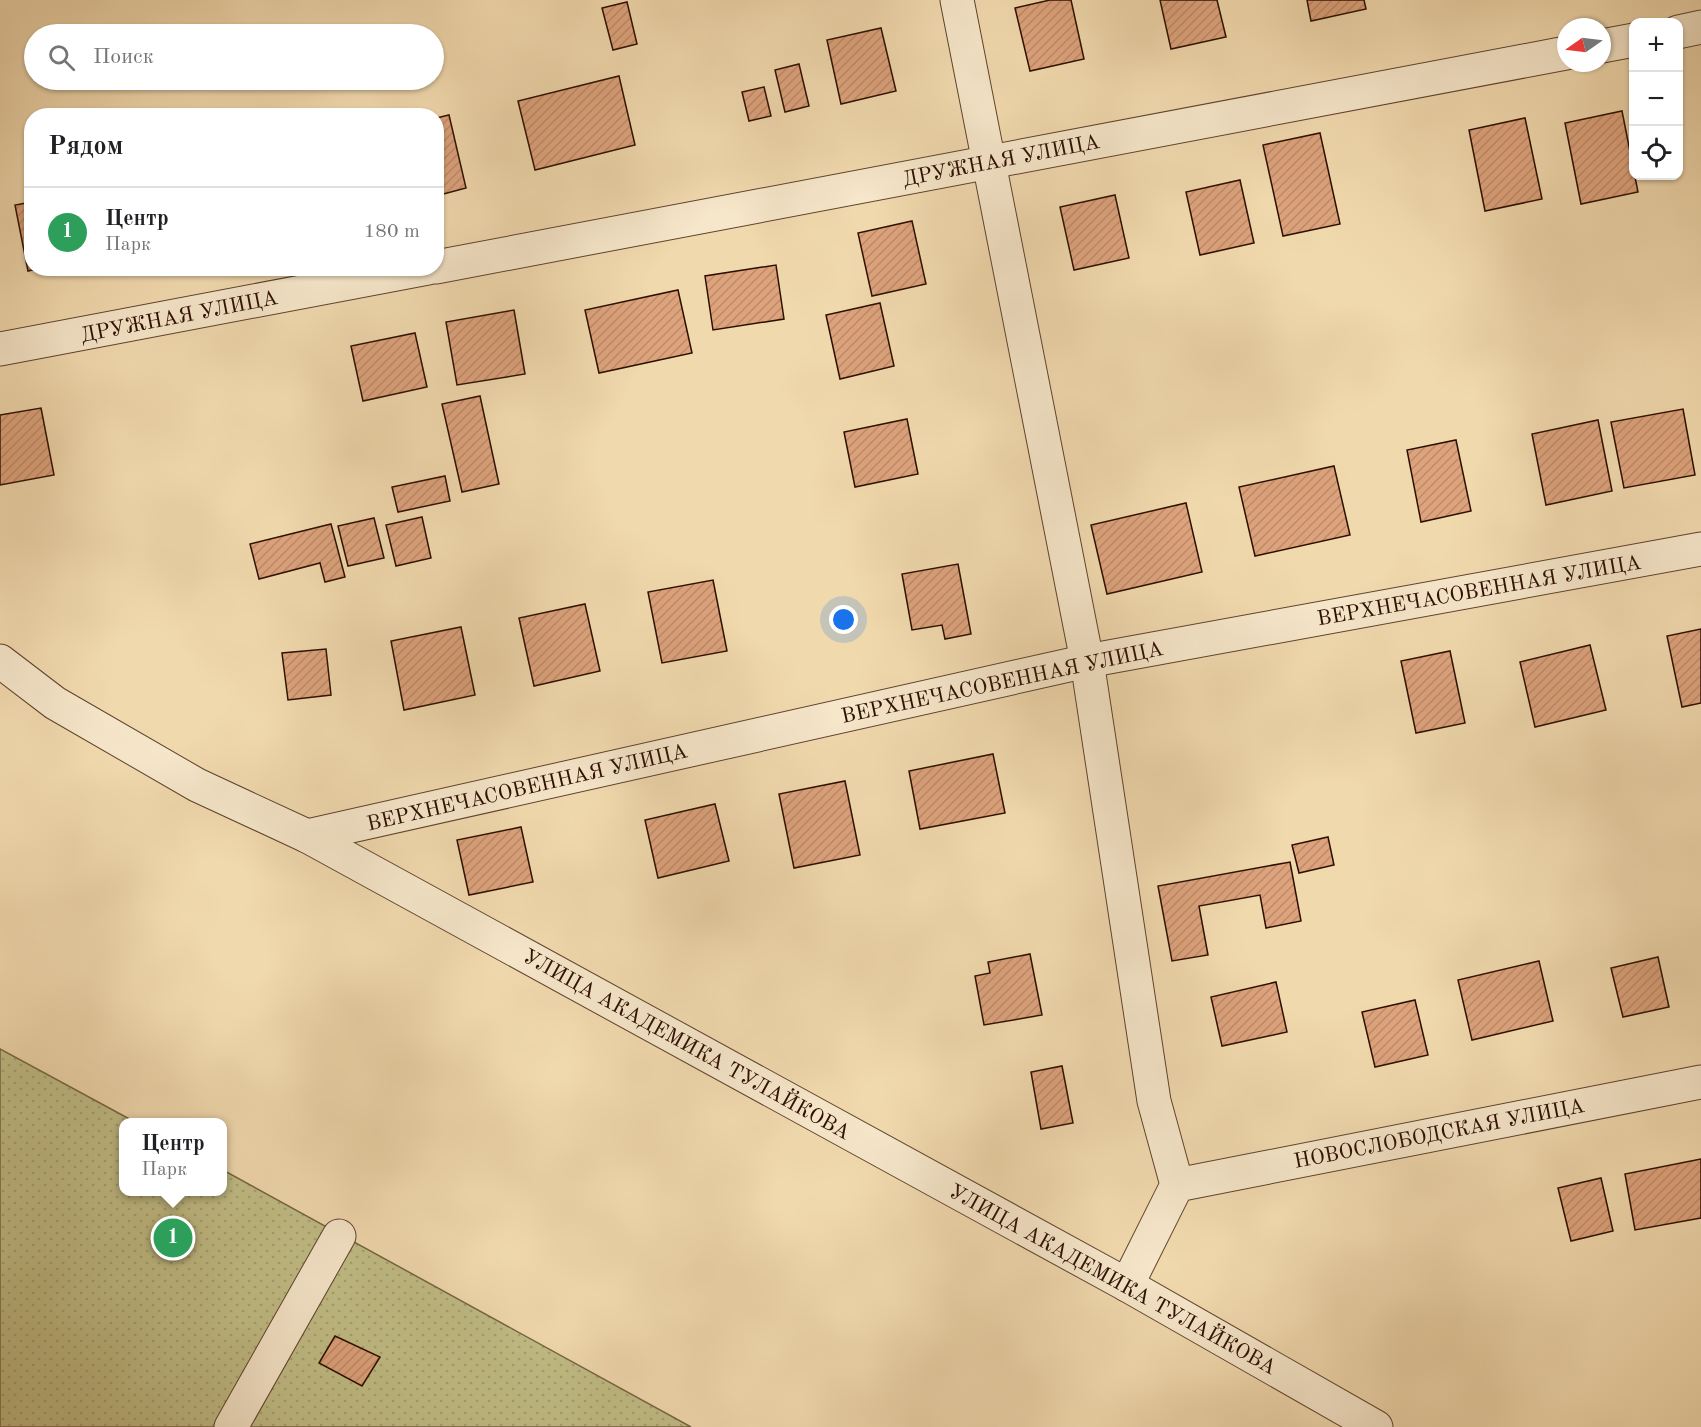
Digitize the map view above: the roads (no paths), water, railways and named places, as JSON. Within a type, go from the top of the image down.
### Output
[{"type":"street","points":[[957,0],[1087,661],[1155,1101],[1177,1185],[1126,1285]]},
{"type":"street","points":[[1683,31],[1701,27]]},
{"type":"street","points":[[1611,44],[1629,41]]},
{"type":"street","name":"ДРУЖНАЯ УЛИЦА","points":[[444,265],[1557,55]]},
{"type":"street","name":"ДРУЖНАЯ УЛИЦА","points":[[0,350],[387,276]]},
{"type":"street","name":"ВЕРХНЕЧАСОВЕННАЯ УЛИЦА","points":[[307,836],[1087,661],[1701,549]]},
{"type":"street","name":"УЛИЦА АКАДЕМИКА ТУЛАЙКОВА","points":[[0,661],[55,703],[196,785],[307,836],[1126,1285],[1376,1427]]},
{"type":"street","name":"НОВОСЛОБОДСКАЯ УЛИЦА","points":[[1177,1185],[1701,1082]]},
{"type":"street","points":[[231,1427],[339,1236]]},
{"type":"place","name":"Центр","points":[[173,1238]]}]
